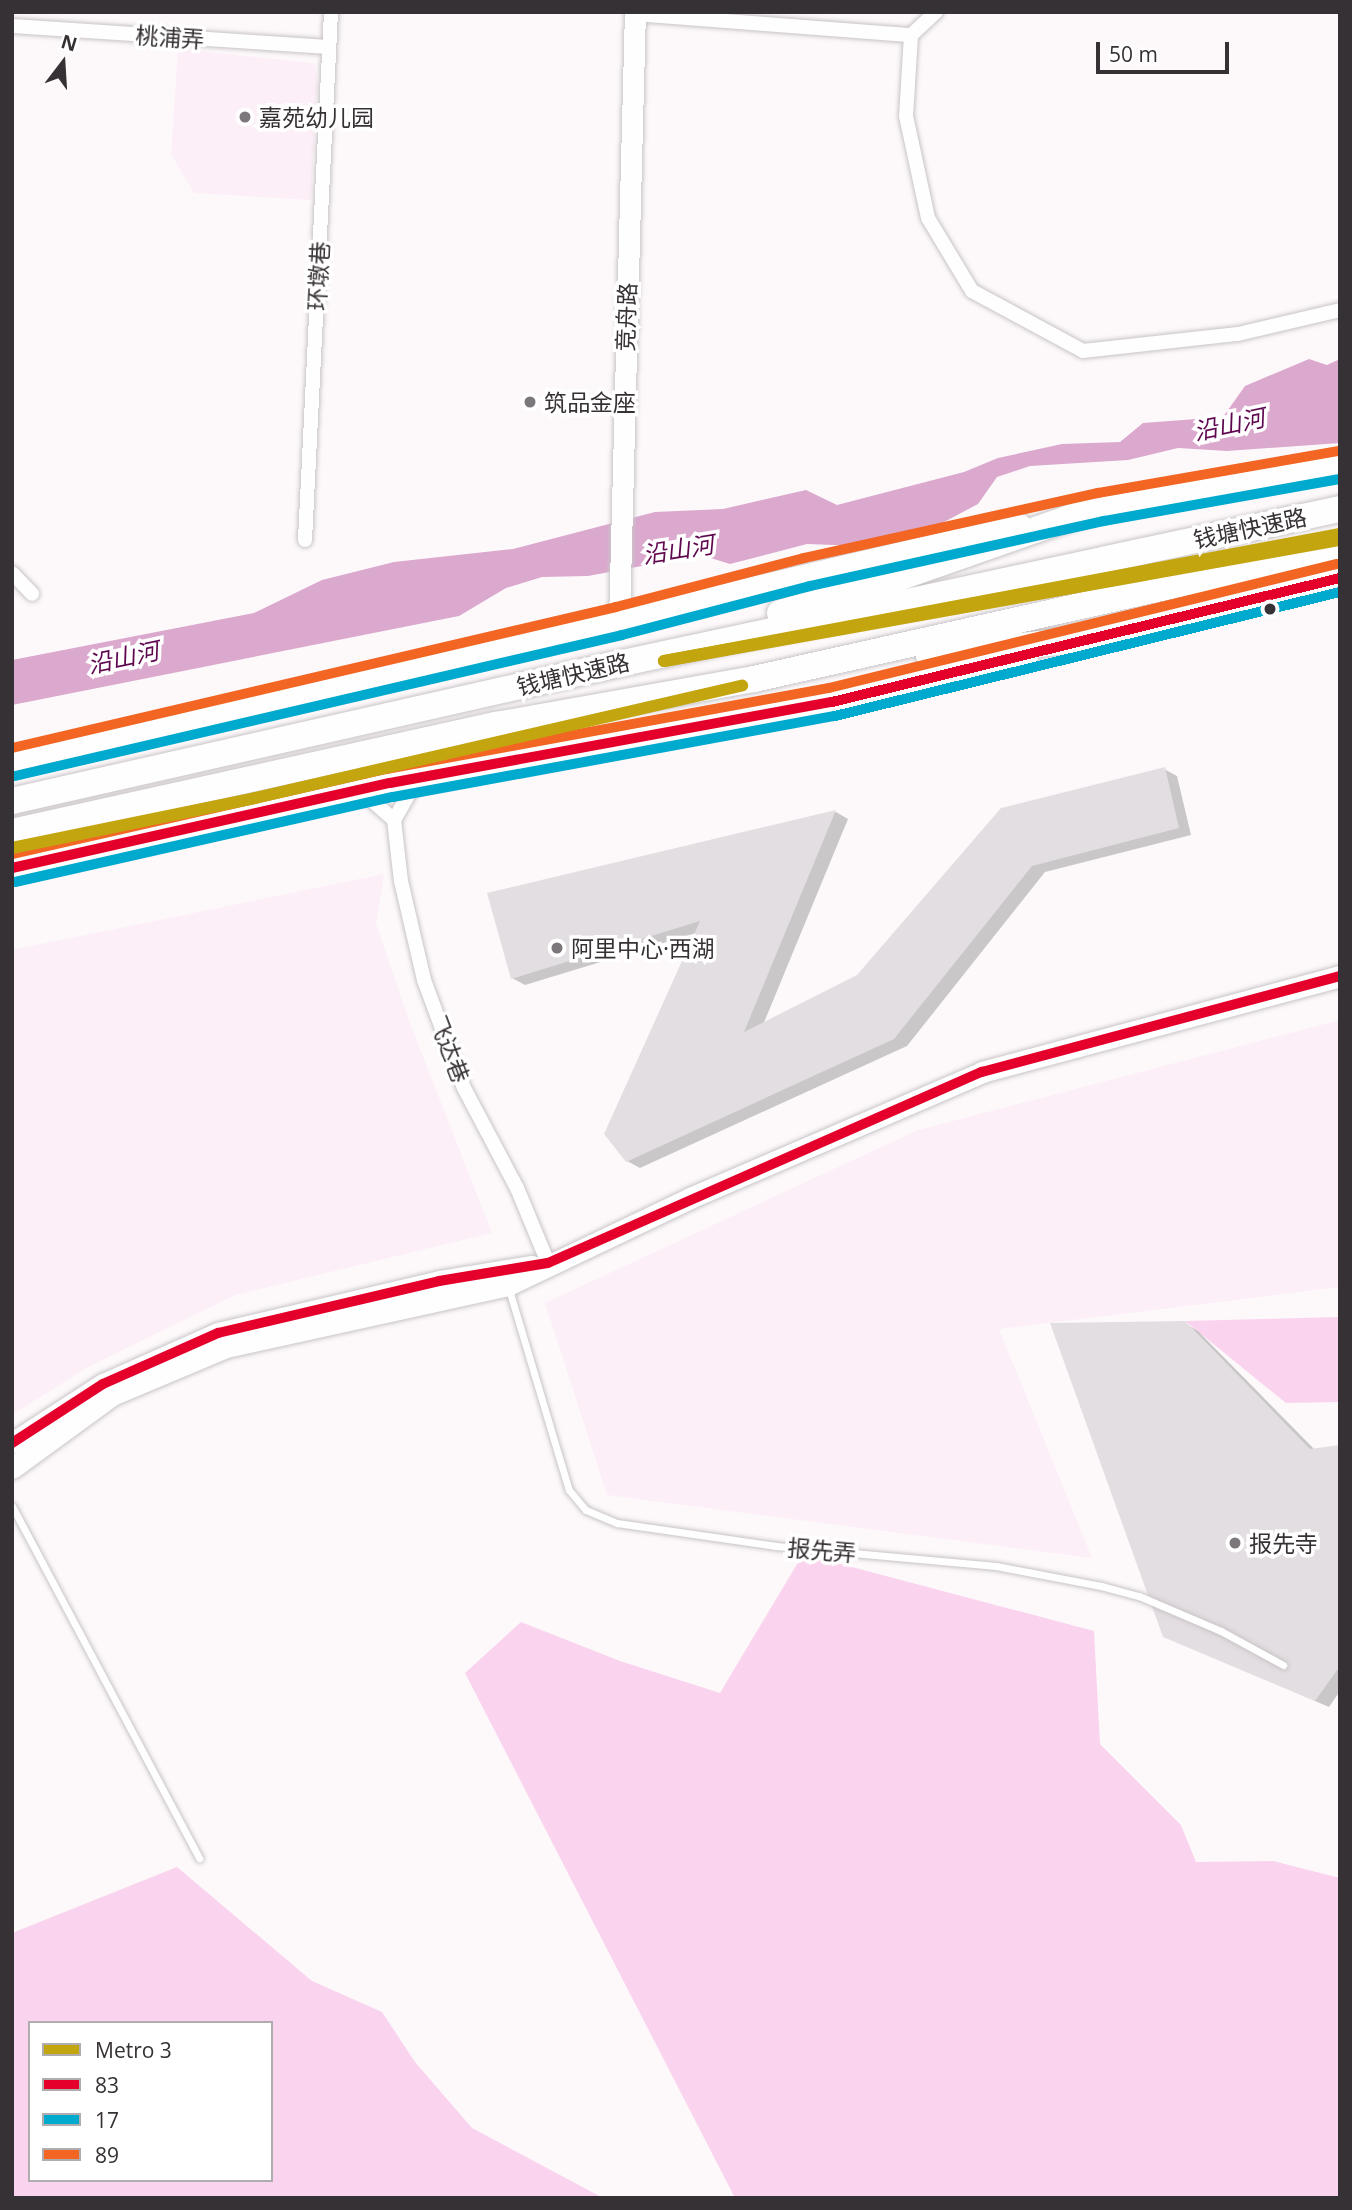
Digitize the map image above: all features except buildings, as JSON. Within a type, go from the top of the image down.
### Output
[{"type":"highway","points":[[604,667],[881,584],[1101,508]]},
{"type":"highway","name":"钱塘快速路","points":[[12,800],[604,667],[1340,509]]},
{"type":"highway","name":"钱塘快速路","points":[[12,832],[496,726],[754,679],[1340,548]]},
{"type":"highway","points":[[754,679],[1041,641],[1094,638]]},
{"type":"main road","name":"竞舟路","points":[[619,621],[635,13]]},
{"type":"main road","points":[[12,762],[619,621],[807,572],[1101,508],[1340,465]]},
{"type":"main road","points":[[12,868],[418,778],[832,702],[1340,578]]},
{"type":"main road","points":[[12,1468],[112,1395],[226,1347],[508,1285],[548,1263],[982,1072],[1340,976]]},
{"type":"main road","points":[[12,1443],[103,1384],[218,1333],[439,1281],[548,1263]]},
{"type":"street","name":"环墩巷","points":[[306,540],[331,12]]},
{"type":"street","points":[[936,12],[911,35],[906,116],[928,218],[972,291],[1083,351],[1238,334],[1340,310]]},
{"type":"street","points":[[635,13],[911,35]]},
{"type":"street","name":"桃浦弄","points":[[12,26],[328,47]]},
{"type":"street","points":[[12,573],[32,594]]},
{"type":"street","points":[[360,790],[394,820],[418,778]]},
{"type":"street","name":"飞达巷","points":[[394,820],[401,881],[424,980],[464,1088],[517,1188],[548,1263]]},
{"type":"lane","name":"报先弄","points":[[508,1285],[569,1490],[586,1510],[617,1523],[776,1546],[996,1566],[1101,1586],[1139,1596],[1221,1631],[1283,1665]]},
{"type":"lane","points":[[12,1506],[199,1858]]},
{"type":"shaded area","name":"嘉苑幼儿园","points":[[178,49],[314,63],[318,79],[311,200],[194,193],[171,154]]},
{"type":"shaded area","points":[[384,874],[376,923],[411,1026],[492,1233],[235,1295],[86,1368],[12,1415],[12,950]]},
{"type":"shaded area","points":[[1340,1020],[1340,1287],[999,1329],[1092,1558],[607,1495],[545,1303],[918,1130]]},
{"type":"shaded area","points":[[1340,1317],[1340,1402],[1286,1403],[1185,1321]]},
{"type":"shaded area","points":[[803,1554],[1094,1631],[1100,1744],[1181,1825],[1196,1862],[1273,1861],[1340,1878],[1340,2198],[735,2198],[465,1673],[521,1622],[620,1661],[720,1693]]},
{"type":"shaded area","points":[[177,1867],[312,1981],[382,2012],[415,2062],[472,2128],[603,2198],[12,2198],[12,1933]]},
{"type":"water","name":"沿山河","points":[[1309,359],[1327,365],[1340,359],[1340,443],[1227,451],[1178,448],[1128,460],[1030,466],[997,477],[978,504],[914,538],[862,546],[807,544],[730,564],[701,555],[588,576],[542,577],[506,588],[459,616],[12,705],[12,660],[254,613],[322,580],[394,562],[513,549],[655,512],[723,509],[806,490],[837,505],[964,472],[998,458],[1062,444],[1120,442],[1143,423],[1223,417],[1245,386]]},
{"type":"metro line","name":"3","points":[[1340,534],[664,661],[1340,540]]},
{"type":"metro line","name":"3","points":[[12,848],[255,798],[742,686]]},
{"type":"transit line","name":"89","points":[[12,748],[616,607],[804,558],[1098,493],[1338,451]]},
{"type":"transit line","name":"17","points":[[15,776],[622,635],[810,586],[1104,521],[1340,479]]},
{"type":"transit line","name":"89","points":[[12,854],[387,769],[829,688],[1337,564]]},
{"type":"transit line","name":"83","points":[[12,868],[390,783],[832,702],[1340,578]]},
{"type":"transit line","name":"17","points":[[15,882],[393,797],[835,716],[1340,592]]},
{"type":"transit line","name":"83","points":[[12,1443],[103,1384],[218,1333],[439,1281],[548,1263],[982,1072],[1340,976]]},
{"type":"place","name":"嘉苑幼儿园","points":[[245,117]]},
{"type":"place","name":"筑品金座","points":[[530,402]]},
{"type":"place","name":"阿里中心·西湖","points":[[557,948]]},
{"type":"place","name":"报先寺","points":[[1235,1543]]}]
